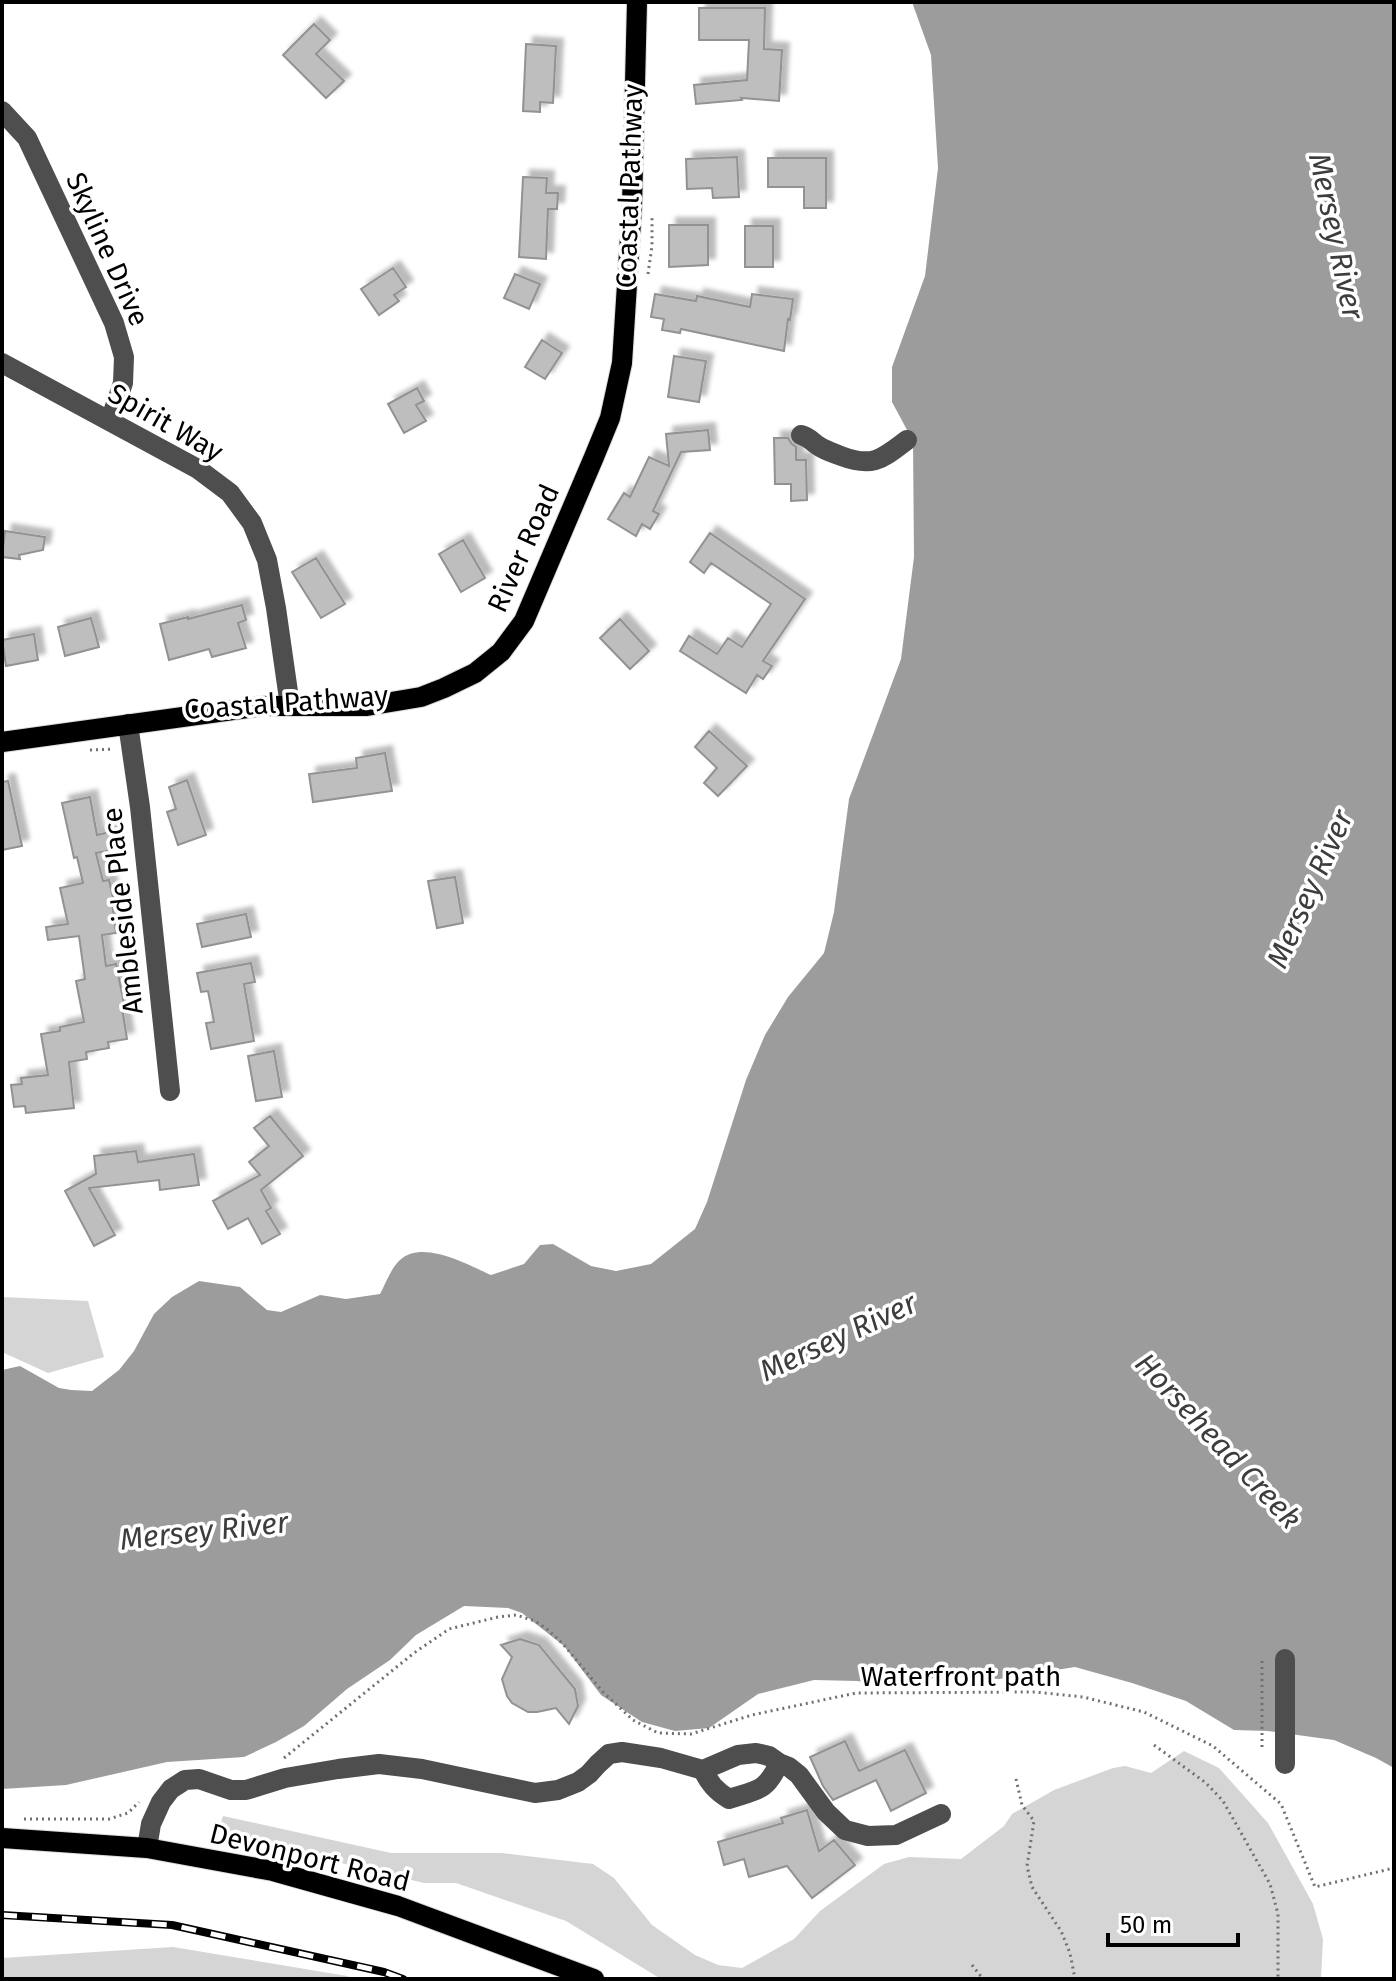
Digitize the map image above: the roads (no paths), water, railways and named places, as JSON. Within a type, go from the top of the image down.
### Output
[{"type":"main road","name":"River Road","points":[[2,742],[262,706],[367,706],[421,697],[475,673],[501,652],[524,621],[610,418],[622,363],[632,206],[637,2]]},
{"type":"main road","name":"Devonport Road","points":[[2,1838],[147,1848],[273,1871],[398,1906],[594,1979]]},
{"type":"street","name":"Skyline Drive","points":[[2,111],[27,138],[114,323],[124,357],[123,383],[110,421]]},
{"type":"street","name":"Spirit Way","points":[[2,363],[198,469],[230,493],[252,523],[267,560],[290,706]]},
{"type":"street","points":[[801,435],[831,452],[859,462],[887,455],[907,440]]},
{"type":"street","name":"Ambleside Place","points":[[128,724],[140,807],[170,1091]]},
{"type":"street","points":[[1285,1659],[1285,1764]]},
{"type":"street","points":[[147,1848],[151,1824],[161,1802],[171,1789],[185,1780],[199,1779],[231,1790],[246,1790],[285,1778],[379,1764],[422,1769],[535,1793],[558,1790],[578,1782],[609,1754],[622,1752],[661,1758],[703,1770],[738,1755],[756,1753],[769,1756],[799,1775],[826,1812],[845,1830],[868,1836],[896,1835],[941,1814]]},
{"type":"street","points":[[703,1770],[717,1792],[729,1799],[762,1789],[772,1779],[779,1763]]},
{"type":"water","points":[[912,2],[1394,2],[1394,1768],[1334,1740],[1234,1730],[1186,1701],[1075,1667],[999,1679],[939,1676],[904,1688],[857,1681],[814,1680],[758,1694],[709,1728],[675,1731],[642,1722],[601,1695],[564,1646],[522,1613],[508,1608],[464,1606],[416,1635],[390,1660],[347,1689],[304,1726],[244,1757],[167,1762],[66,1785],[2,1789],[2,1370],[20,1366],[59,1388],[92,1391],[119,1370],[134,1351],[154,1314],[172,1297],[199,1281],[240,1287],[267,1310],[281,1312],[320,1295],[346,1299],[380,1294],[394,1267],[410,1254],[421,1252],[446,1256],[491,1275],[524,1264],[540,1245],[553,1244],[591,1266],[616,1271],[651,1264],[695,1229],[707,1202],[746,1080],[765,1035],[788,997],[824,953],[834,912],[849,799],[901,659],[914,557],[913,441],[892,402],[892,367],[925,276],[938,168],[931,55]]},
{"type":"railway","points":[[2,1915],[172,1925],[384,1972],[403,1979]]},
{"type":"water label","name":"Mersey River","points":[[1336,236]]},
{"type":"water label","name":"Mersey River","points":[[1310,889]]},
{"type":"water label","name":"Mersey River","points":[[838,1337]]},
{"type":"water label","name":"Horsehead Creek","points":[[1218,1441]]},
{"type":"water label","name":"Mersey River","points":[[204,1531]]}]
